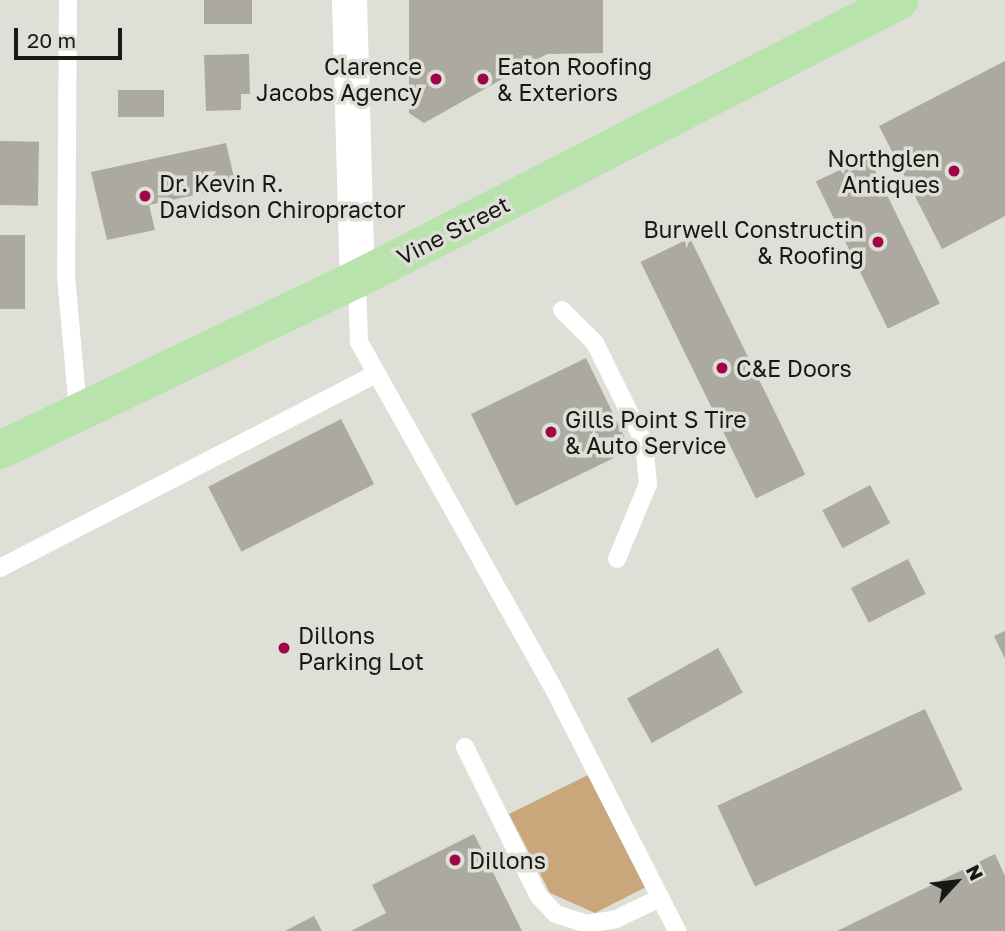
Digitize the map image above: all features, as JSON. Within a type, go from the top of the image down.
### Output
[{"type":"main road","name":"Vine Street","points":[[0,450],[78,410],[358,279],[900,0]]},
{"type":"street","points":[[349,0],[358,279]]},
{"type":"lane","points":[[68,0],[66,276],[78,410]]},
{"type":"lane","points":[[358,279],[359,342],[559,699],[677,931]]},
{"type":"lane","points":[[562,310],[595,343],[644,442],[648,484],[617,559]]},
{"type":"lane","points":[[0,568],[377,373]]},
{"type":"lane","points":[[465,747],[538,895],[556,914],[586,924],[616,919],[660,898]]},
{"type":"shaded area","points":[[588,775],[646,887],[595,913],[550,893],[509,814]]},
{"type":"building","points":[[204,0],[252,0],[252,24],[204,24]]},
{"type":"building","points":[[409,0],[603,0],[603,53],[547,54],[424,123],[409,113]]},
{"type":"building","points":[[249,54],[250,94],[241,94],[241,110],[206,111],[204,55]]},
{"type":"building","name":"Northglen Antiques","points":[[1005,61],[1005,216],[942,249],[879,126]]},
{"type":"building","points":[[118,90],[164,90],[164,117],[118,117]]},
{"type":"building","points":[[0,141],[39,142],[38,206],[0,205]]},
{"type":"building","name":"Dr. Kevin R. Davidson Chiropractor","points":[[226,143],[236,186],[149,205],[155,230],[107,240],[91,172]]},
{"type":"building","name":"Burwell Constructin & Roofing","points":[[868,156],[940,303],[888,329],[816,181]]},
{"type":"building","points":[[0,235],[25,235],[25,309],[0,309]]},
{"type":"building","name":"C&E Doors","points":[[690,238],[805,474],[756,498],[641,262]]},
{"type":"building","name":"Gills Point S Tire & Auto Service","points":[[586,358],[631,450],[516,506],[471,414]]},
{"type":"building","points":[[341,419],[374,484],[241,552],[208,487]]},
{"type":"building","points":[[870,485],[890,523],[843,548],[822,510]]},
{"type":"building","points":[[908,559],[926,594],[869,623],[851,588]]},
{"type":"building","points":[[1005,631],[1005,659],[994,636]]},
{"type":"building","points":[[718,648],[743,693],[652,743],[627,698]]},
{"type":"building","points":[[925,709],[963,790],[755,886],[717,806]]},
{"type":"building","name":"Dillons","points":[[474,834],[522,931],[351,931],[386,913],[372,885]]},
{"type":"building","points":[[995,854],[1005,876],[1005,931],[837,931]]},
{"type":"building","points":[[314,916],[322,931],[285,931]]},
{"type":"place","name":"Clarence Jacobs Agency","points":[[436,79]]},
{"type":"place","name":"Eaton Roofing & Exteriors","points":[[483,79]]},
{"type":"place","name":"Northglen Antiques","points":[[954,171]]},
{"type":"place","name":"Dr. Kevin R. Davidson Chiropractor","points":[[145,196]]},
{"type":"place","name":"Burwell Constructin & Roofing","points":[[878,242]]},
{"type":"place","name":"C&E Doors","points":[[722,368]]},
{"type":"place","name":"Gills Point S Tire & Auto Service","points":[[551,432]]},
{"type":"place","name":"Dillons Parking Lot","points":[[284,648]]},
{"type":"place","name":"Dillons","points":[[455,860]]}]
